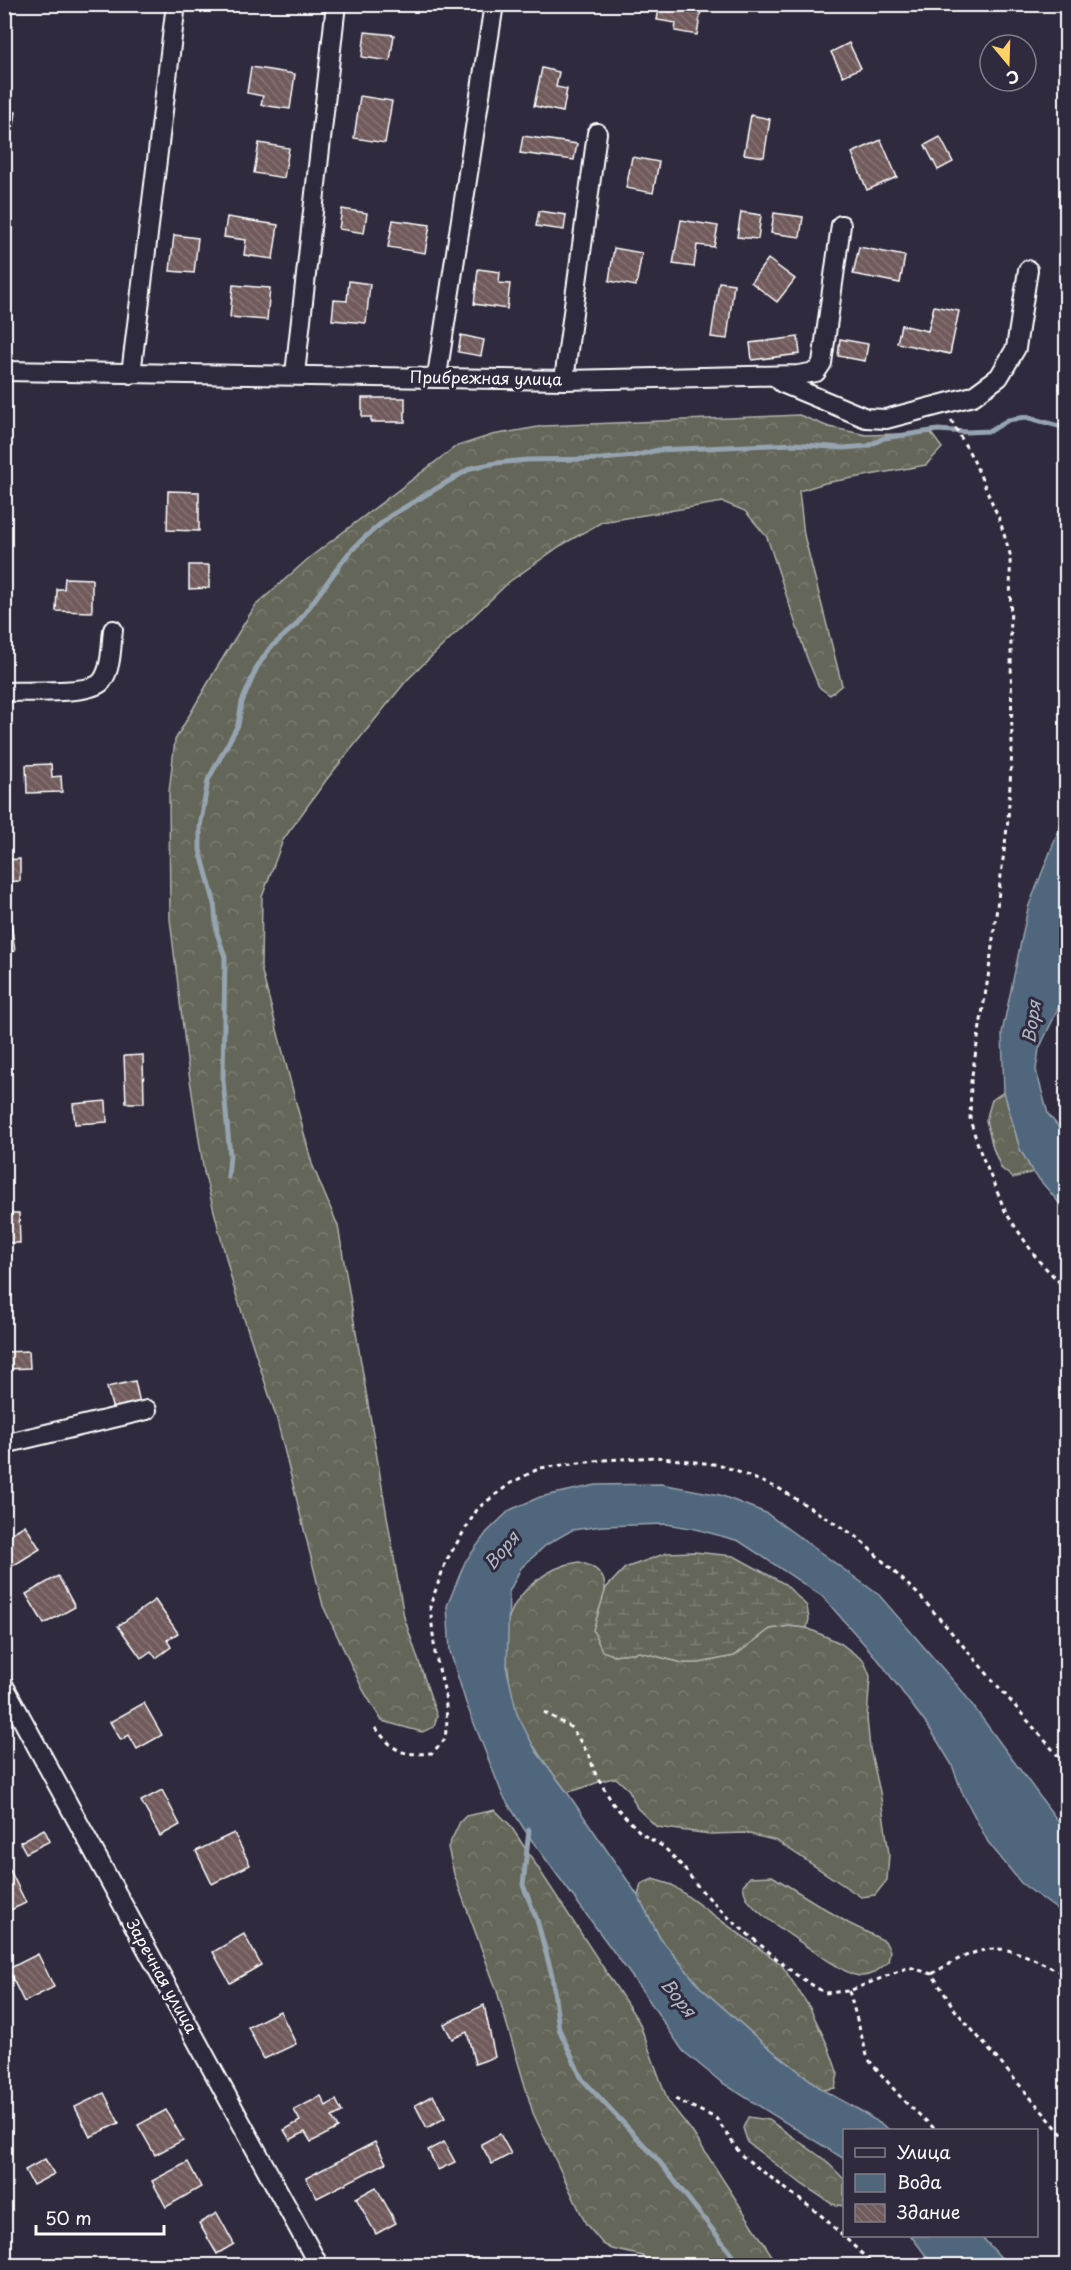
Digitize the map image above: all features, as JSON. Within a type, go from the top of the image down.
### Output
[{"type":"street","points":[[131,374],[176,4]]},
{"type":"street","points":[[295,375],[336,4]]},
{"type":"street","points":[[437,376],[494,4]]},
{"type":"street","points":[[564,380],[597,133]]},
{"type":"street","name":"Прибрежная улица","points":[[4,371],[437,376],[564,380],[774,376],[816,372],[822,363],[841,225]]},
{"type":"street","points":[[774,376],[782,383],[866,418],[886,418],[973,396],[999,377],[1016,348],[1028,270]]},
{"type":"street","points":[[4,692],[80,690],[94,687],[102,682],[107,670],[113,630]]},
{"type":"street","points":[[4,1444],[147,1410]]},
{"type":"street","name":"Заречная улица","points":[[4,1686],[319,2265]]},
{"type":"path","points":[[939,405],[956,428],[973,459],[1000,521],[1010,554],[1012,749],[1008,820],[988,978],[971,1082],[970,1120],[1006,1214],[1037,1259],[1066,1289]]},
{"type":"path","points":[[375,1728],[392,1747],[409,1755],[432,1753],[445,1738],[447,1721],[445,1694],[435,1653],[430,1606],[446,1561],[478,1509],[511,1483],[540,1468],[603,1460],[655,1457],[721,1465],[780,1489],[857,1537],[920,1596],[1066,1765]]},
{"type":"path","points":[[544,1712],[572,1728],[590,1757],[594,1771],[613,1804],[642,1834],[664,1847],[707,1897],[795,1974],[825,1993],[849,1991],[909,1967],[932,1974],[955,2010],[1066,2139]]},
{"type":"path","points":[[932,1974],[962,1956],[980,1950],[1002,1948],[1027,1955],[1066,1975]]},
{"type":"path","points":[[849,1991],[868,2059],[904,2101],[935,2129]]},
{"type":"path","points":[[675,2099],[716,2118],[741,2156],[823,2217],[843,2235]]},
{"type":"path","points":[[845,2237],[875,2265]]},
{"type":"green space","points":[[799,415],[829,427],[866,435],[931,433],[942,448],[926,465],[825,483],[799,491],[804,535],[842,685],[830,695],[819,687],[807,658],[767,537],[745,511],[723,502],[602,522],[560,546],[509,582],[407,680],[327,779],[283,840],[262,897],[261,968],[312,1164],[338,1226],[404,1617],[437,1716],[434,1727],[422,1732],[382,1721],[363,1690],[323,1606],[276,1416],[233,1285],[204,1172],[187,1060],[170,919],[169,792],[175,740],[255,606],[309,558],[455,447],[492,435],[544,426]]},
{"type":"green space","points":[[1004,1092],[1020,1149],[1033,1172],[1013,1178],[1001,1168],[986,1120],[992,1100]]},
{"type":"green space","points":[[694,1552],[734,1556],[785,1584],[807,1606],[809,1619],[807,1628],[789,1626],[770,1629],[734,1656],[699,1663],[683,1663],[640,1652],[613,1655],[602,1651],[593,1630],[606,1588],[625,1568],[667,1553]]},
{"type":"green space","points":[[579,1562],[596,1569],[604,1581],[604,1595],[598,1612],[613,1655],[640,1652],[683,1663],[699,1663],[734,1656],[770,1629],[789,1626],[807,1628],[840,1643],[864,1661],[870,1676],[867,1718],[870,1749],[880,1792],[889,1854],[887,1880],[875,1895],[861,1897],[777,1841],[746,1833],[710,1834],[657,1827],[637,1808],[629,1790],[616,1778],[567,1792],[533,1746],[517,1715],[508,1667],[506,1628],[513,1609],[527,1589],[557,1568]]},
{"type":"green space","points":[[495,1810],[510,1825],[639,2022],[668,2101],[691,2130],[778,2265],[652,2265],[643,2256],[612,2249],[603,2244],[586,2224],[533,2113],[497,1991],[454,1874],[448,1847],[460,1822],[466,1816]]},
{"type":"green space","points":[[772,1876],[848,1923],[885,1941],[890,1951],[888,1962],[869,1975],[855,1975],[821,1956],[773,1923],[750,1903],[743,1885],[750,1877]]},
{"type":"green space","points":[[653,1879],[672,1885],[781,1964],[810,2008],[828,2046],[838,2074],[835,2088],[823,2090],[764,2044],[700,1987],[660,1938],[638,1896],[641,1884]]},
{"type":"green space","points":[[748,2117],[769,2120],[825,2160],[843,2178],[843,2206],[832,2204],[803,2185],[748,2143],[743,2128]]},
{"type":"water","name":"Воря","points":[[1066,812],[1066,992],[1039,1049],[1036,1070],[1048,1114],[1066,1136],[1066,1211],[1033,1172],[1020,1149],[1004,1092],[1002,1033],[1028,908]]},
{"type":"water","name":"Воря","points":[[661,1484],[720,1495],[766,1513],[879,1595],[962,1691],[1066,1832],[1066,1916],[1021,1883],[988,1842],[962,1792],[952,1765],[932,1732],[880,1662],[822,1596],[739,1541],[696,1529],[666,1524],[602,1526],[572,1530],[546,1545],[521,1568],[509,1592],[507,1670],[517,1714],[536,1751],[638,1896],[660,1938],[700,1987],[764,2044],[823,2090],[888,2129],[843,2129],[843,2158],[721,2082],[683,2051],[644,1993],[528,1835],[503,1796],[466,1703],[450,1651],[447,1606],[465,1562],[487,1532],[510,1510],[540,1497],[596,1485]]},
{"type":"water","points":[[912,2237],[982,2237],[1008,2265],[933,2265]]},
{"type":"building","points":[[449,4],[466,4],[465,12],[448,9]]},
{"type":"building","points":[[660,4],[702,4],[697,35],[675,31],[676,23],[657,20]]},
{"type":"building","points":[[365,32],[394,35],[390,61],[362,57]]},
{"type":"building","points":[[849,43],[861,68],[843,76],[831,52]]},
{"type":"building","points":[[251,67],[295,74],[290,109],[261,105],[263,96],[247,93]]},
{"type":"building","points":[[542,68],[559,72],[556,87],[567,89],[563,112],[534,106]]},
{"type":"building","points":[[360,96],[392,101],[385,143],[354,138]]},
{"type":"building","points":[[4,110],[16,112],[13,132],[4,131]]},
{"type":"building","points":[[751,115],[770,119],[764,157],[744,154]]},
{"type":"building","points":[[523,136],[577,144],[574,160],[520,153]]},
{"type":"building","points":[[940,137],[953,162],[938,170],[925,145]]},
{"type":"building","points":[[881,140],[897,177],[867,190],[852,153]]},
{"type":"building","points":[[259,143],[289,148],[284,178],[254,173]]},
{"type":"building","points":[[632,157],[659,162],[653,193],[626,188]]},
{"type":"building","points":[[342,209],[367,213],[364,233],[339,229]]},
{"type":"building","points":[[539,211],[566,215],[564,230],[536,226]]},
{"type":"building","points":[[741,212],[761,215],[758,239],[737,237]]},
{"type":"building","points":[[774,213],[803,217],[800,237],[771,233]]},
{"type":"building","points":[[227,217],[278,225],[273,259],[244,255],[246,240],[224,237]]},
{"type":"building","points":[[393,220],[430,225],[425,253],[388,247]]},
{"type":"building","points":[[681,220],[718,226],[714,247],[697,245],[694,267],[673,264]]},
{"type":"building","points":[[174,235],[198,238],[194,273],[170,271]]},
{"type":"building","points":[[859,247],[905,256],[900,283],[853,274]]},
{"type":"building","points":[[614,248],[642,253],[636,286],[609,281]]},
{"type":"building","points":[[768,259],[795,279],[777,302],[751,282]]},
{"type":"building","points":[[478,269],[500,272],[499,283],[510,284],[507,309],[474,304]]},
{"type":"building","points":[[349,281],[370,284],[366,323],[332,320],[334,300],[347,301]]},
{"type":"building","points":[[719,282],[734,284],[727,339],[711,337]]},
{"type":"building","points":[[233,285],[270,288],[267,320],[230,317]]},
{"type":"building","points":[[934,306],[959,311],[950,354],[897,343],[901,325],[928,331]]},
{"type":"building","points":[[461,335],[484,340],[481,356],[458,352]]},
{"type":"building","points":[[798,337],[800,354],[752,360],[750,343]]},
{"type":"building","points":[[840,339],[868,344],[865,361],[838,356]]},
{"type":"building","points":[[362,398],[405,398],[405,422],[371,422],[371,417],[362,417]]},
{"type":"building","points":[[168,491],[199,492],[199,531],[167,530]]},
{"type":"building","points":[[189,565],[209,565],[209,588],[189,589]]},
{"type":"building","points":[[65,578],[92,579],[92,612],[56,611],[57,589],[64,589]]},
{"type":"building","points":[[51,764],[52,777],[61,776],[62,792],[27,793],[26,765]]},
{"type":"building","points":[[20,859],[20,881],[4,882],[4,860]]},
{"type":"building","points":[[11,922],[15,951],[4,952],[4,923]]},
{"type":"building","points":[[143,1055],[144,1103],[126,1103],[124,1056]]},
{"type":"building","points":[[106,1101],[107,1122],[75,1124],[73,1104]]},
{"type":"building","points":[[4,1213],[19,1213],[20,1243],[4,1243]]},
{"type":"building","points":[[29,1351],[30,1368],[6,1369],[5,1352]]},
{"type":"building","points":[[135,1381],[141,1408],[114,1414],[107,1387]]},
{"type":"building","points":[[25,1525],[40,1549],[11,1567],[4,1557],[4,1538]]},
{"type":"building","points":[[58,1576],[75,1607],[44,1624],[26,1594]]},
{"type":"building","points":[[155,1600],[178,1633],[167,1640],[171,1647],[156,1658],[151,1651],[141,1658],[118,1626]]},
{"type":"building","points":[[144,1703],[162,1735],[137,1749],[129,1735],[121,1740],[110,1722]]},
{"type":"building","points":[[162,1790],[180,1825],[160,1836],[141,1801]]},
{"type":"building","points":[[44,1829],[50,1841],[26,1853],[20,1842]]},
{"type":"building","points":[[234,1833],[250,1865],[212,1884],[196,1851]]},
{"type":"building","points":[[7,1864],[26,1903],[4,1913],[4,1865]]},
{"type":"building","points":[[244,1934],[261,1965],[230,1983],[213,1952]]},
{"type":"building","points":[[38,1954],[54,1987],[24,2002],[8,1969]]},
{"type":"building","points":[[484,2005],[495,2057],[475,2064],[467,2032],[452,2039],[444,2024]]},
{"type":"building","points":[[280,2011],[296,2044],[264,2059],[248,2027]]},
{"type":"building","points":[[104,2093],[119,2123],[90,2137],[75,2107]]},
{"type":"building","points":[[433,2095],[445,2118],[427,2128],[415,2105]]},
{"type":"building","points":[[321,2096],[326,2106],[336,2100],[342,2112],[332,2117],[338,2128],[311,2142],[305,2132],[290,2140],[284,2130],[300,2121],[294,2110]]},
{"type":"building","points":[[166,2110],[183,2140],[155,2155],[138,2125]]},
{"type":"building","points":[[500,2134],[511,2154],[492,2164],[481,2144]]},
{"type":"building","points":[[375,2142],[386,2163],[317,2198],[306,2178]]},
{"type":"building","points":[[444,2142],[455,2162],[438,2170],[428,2150]]},
{"type":"building","points":[[45,2159],[54,2174],[33,2185],[25,2170]]},
{"type":"building","points":[[188,2162],[201,2187],[166,2207],[152,2181]]},
{"type":"building","points":[[376,2187],[396,2223],[376,2234],[356,2198]]},
{"type":"building","points":[[217,2213],[234,2244],[217,2254],[199,2223]]},
{"type":"waterway","points":[[228,1177],[230,1156],[223,1080],[225,957],[217,933],[214,901],[200,850],[200,827],[208,780],[238,725],[242,702],[257,667],[270,648],[296,625],[348,554],[364,538],[390,516],[471,468],[496,463],[527,460],[601,459],[634,456],[658,450],[794,444],[843,448],[868,446],[884,438],[938,430],[990,431],[1008,420],[1026,417],[1066,428]]},
{"type":"waterway","points":[[529,1830],[523,1885],[537,1920],[552,1975],[559,2029],[582,2079],[658,2160],[741,2266]]}]
